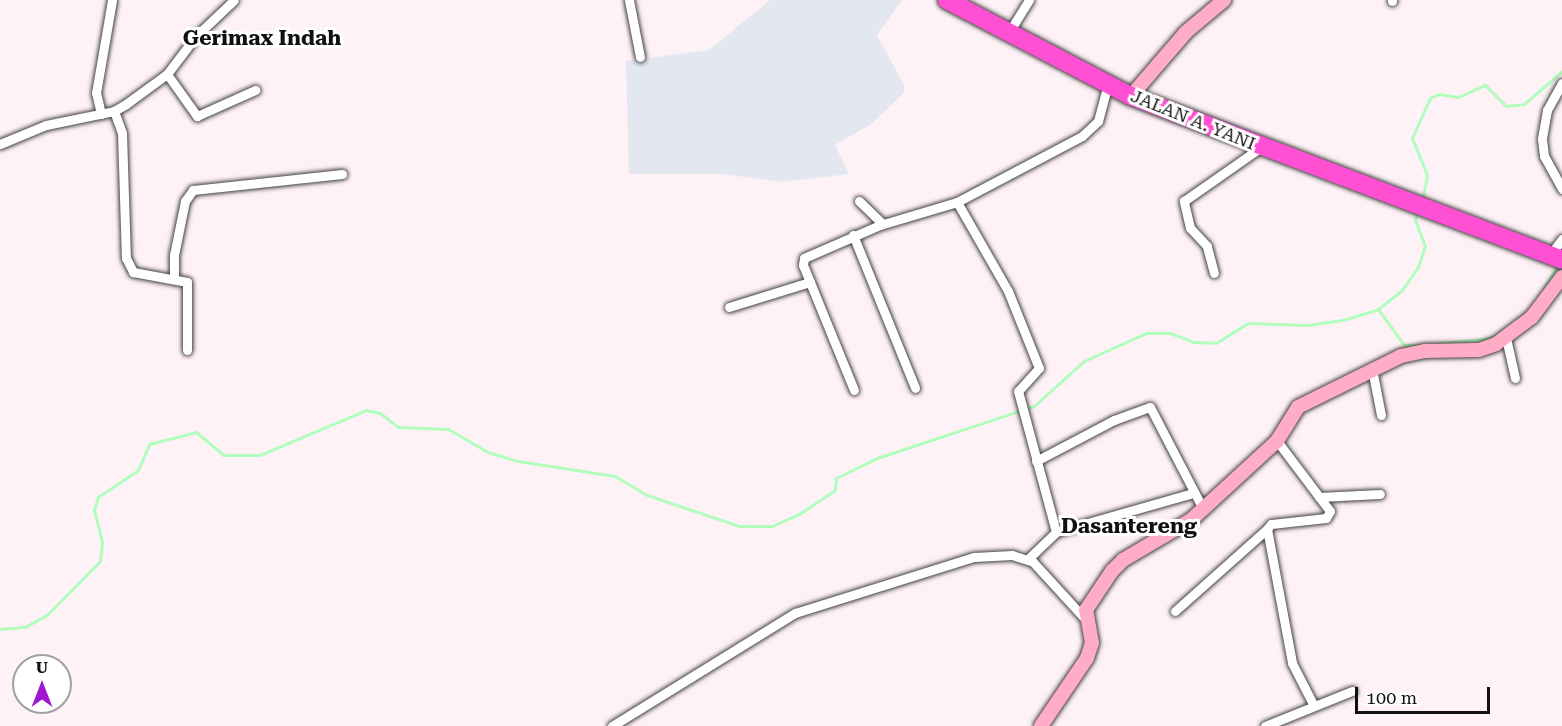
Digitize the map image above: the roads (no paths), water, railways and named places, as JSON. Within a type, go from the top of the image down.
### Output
[{"type":"highway","name":"JALAN A. YANI","points":[[947,0],[1131,96],[1419,208],[1556,257]]},
{"type":"street","points":[[101,114],[96,93],[112,0]]},
{"type":"street","points":[[0,144],[46,125],[114,111],[167,74],[196,36],[234,0]]},
{"type":"street","points":[[629,0],[640,57]]},
{"type":"street","points":[[1009,32],[1029,0]]},
{"type":"street","points":[[1131,96],[1186,32],[1224,0]]},
{"type":"street","points":[[167,74],[196,116],[255,90]]},
{"type":"street","points":[[854,390],[810,282],[804,258],[883,224],[957,202],[1082,136],[1098,121],[1108,83]]},
{"type":"street","points":[[1562,83],[1545,118],[1542,147],[1562,189]]},
{"type":"street","points":[[114,111],[122,133],[126,258],[133,272],[174,278],[187,284],[187,350]]},
{"type":"street","points":[[1214,273],[1207,246],[1190,228],[1184,201],[1261,147]]},
{"type":"street","points":[[174,278],[174,255],[185,201],[193,190],[342,174]]},
{"type":"street","points":[[859,201],[883,224]]},
{"type":"street","points":[[957,202],[1008,291],[1039,368],[1039,373],[1019,389],[1021,408],[1056,532]]},
{"type":"street","points":[[853,235],[915,388]]},
{"type":"street","points":[[1556,257],[1562,239]]},
{"type":"street","points":[[1086,620],[1089,602],[1123,560],[1176,532],[1203,509],[1277,441],[1288,419],[1304,402],[1343,387],[1372,369],[1412,353],[1479,350],[1506,338],[1532,317],[1562,277]]},
{"type":"street","points":[[729,307],[810,282]]},
{"type":"street","points":[[1506,338],[1515,378]]},
{"type":"street","points":[[1372,369],[1381,415]]},
{"type":"street","points":[[1036,460],[1114,420],[1150,407],[1203,509]]},
{"type":"street","points":[[1175,611],[1271,524],[1329,517],[1319,497],[1277,441]]},
{"type":"street","points":[[1031,560],[1056,532],[1193,493]]},
{"type":"street","points":[[1319,497],[1380,494]]},
{"type":"street","points":[[1267,529],[1292,663],[1313,704]]},
{"type":"street","points":[[612,726],[714,666],[777,623],[815,605],[874,591],[974,557],[1012,555],[1031,560],[1042,568],[1086,620],[1091,636],[1089,653],[1041,726]]},
{"type":"street","points":[[1265,726],[1313,704],[1352,691]]},
{"type":"waterway","points":[[1422,201],[1427,175],[1412,138],[1430,98],[1439,94],[1458,97],[1485,85],[1506,106],[1524,104],[1562,71]]},
{"type":"waterway","points":[[0,629],[25,627],[47,615],[100,561],[102,542],[94,510],[98,497],[138,470],[149,444],[196,432],[223,455],[260,455],[366,410],[380,413],[398,427],[448,429],[488,452],[518,461],[615,476],[647,495],[739,526],[772,526],[799,514],[835,490],[836,478],[877,458],[1034,406],[1084,361],[1146,333],[1170,333],[1193,342],[1216,343],[1248,323],[1307,325],[1343,320],[1378,309],[1402,290],[1418,267],[1425,246],[1415,220],[1417,213]]},
{"type":"waterway","points":[[1542,292],[1558,264]]},
{"type":"waterway","points":[[1378,309],[1404,345],[1422,345]]},
{"type":"waterway","points":[[1518,319],[1530,310]]},
{"type":"waterway","points":[[1435,344],[1490,338],[1501,332]]},
{"type":"district","name":"Gerimax Indah","points":[[262,38]]},
{"type":"district","name":"Dasantereng","points":[[1129,526]]}]
